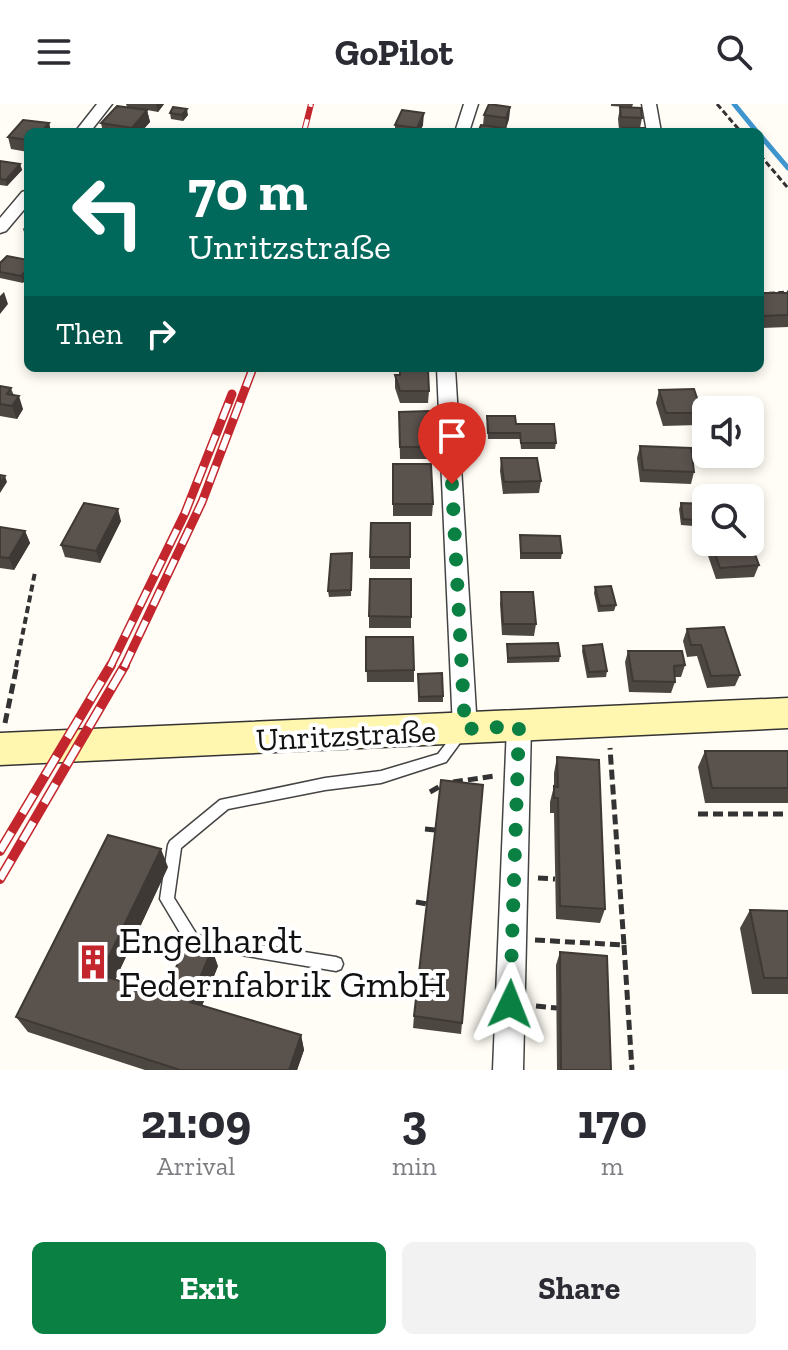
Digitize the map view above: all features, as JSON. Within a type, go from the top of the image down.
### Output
[{"type":"street","points":[[85,128],[105,104]]},
{"type":"street","points":[[463,128],[471,104]]},
{"type":"street","points":[[649,104],[653,128]]},
{"type":"street","points":[[0,228],[24,203]]},
{"type":"street","points":[[446,372],[465,729]]},
{"type":"street","name":"Unritzstraße","points":[[0,749],[788,713]]},
{"type":"street","points":[[508,1070],[519,726]]},
{"type":"lane","points":[[336,964],[193,941],[167,899],[175,845],[225,804],[325,784],[381,777],[442,758],[465,729]]},
{"type":"path","points":[[717,104],[738,128]]},
{"type":"path","points":[[764,160],[788,188]]},
{"type":"path","points":[[764,294],[788,292]]},
{"type":"path","points":[[0,749],[35,572]]},
{"type":"path","points":[[608,721],[632,1070]]},
{"type":"path","points":[[430,792],[436,786],[451,782],[517,773]]},
{"type":"path","points":[[746,803],[749,814]]},
{"type":"path","points":[[698,814],[788,814]]},
{"type":"path","points":[[425,829],[436,830]]},
{"type":"path","points":[[416,902],[427,904]]},
{"type":"path","points":[[512,938],[624,945]]},
{"type":"path","points":[[407,983],[418,985]]},
{"type":"path","points":[[549,1007],[557,1008]]},
{"type":"building","points":[[489,104],[510,107],[506,118],[484,115]]},
{"type":"building","points":[[117,106],[147,110],[132,128],[101,123]]},
{"type":"building","points":[[173,107],[187,109],[182,115],[170,113]]},
{"type":"building","points":[[620,107],[641,108],[642,118],[621,117]]},
{"type":"building","points":[[402,110],[424,113],[417,128],[395,125]]},
{"type":"building","points":[[23,120],[49,123],[45,128],[24,128],[24,139],[8,137]]},
{"type":"building","points":[[0,161],[20,164],[6,180],[0,179]]},
{"type":"building","points":[[7,256],[24,259],[24,273],[21,276],[0,272],[0,263]]},
{"type":"building","points":[[764,293],[788,293],[788,315],[764,316]]},
{"type":"building","points":[[400,372],[428,372],[429,391],[400,391],[395,375],[400,375]]},
{"type":"building","points":[[0,386],[11,388],[7,394],[19,396],[12,406],[0,404]]},
{"type":"building","points":[[694,389],[696,396],[692,396],[692,413],[666,413],[659,390]]},
{"type":"building","points":[[429,411],[431,447],[400,447],[399,412]]},
{"type":"building","points":[[487,416],[515,416],[516,424],[554,424],[556,443],[521,443],[520,433],[488,433]]},
{"type":"building","points":[[640,446],[691,448],[694,472],[643,470]]},
{"type":"building","points":[[501,458],[537,458],[541,481],[504,482]]},
{"type":"building","points":[[393,464],[431,464],[433,504],[393,504]]},
{"type":"building","points":[[84,503],[118,509],[96,551],[61,545]]},
{"type":"building","points":[[681,503],[692,503],[692,520],[683,519]]},
{"type":"building","points":[[371,523],[410,523],[410,557],[370,557]]},
{"type":"building","points":[[0,527],[25,531],[9,558],[0,557]]},
{"type":"building","points":[[520,535],[560,536],[562,553],[521,553]]},
{"type":"building","points":[[352,553],[351,590],[328,591],[331,554]]},
{"type":"building","points":[[716,556],[756,556],[759,565],[720,568]]},
{"type":"building","points":[[370,579],[411,579],[411,617],[369,616]]},
{"type":"building","points":[[611,586],[616,605],[600,606],[595,587]]},
{"type":"building","points":[[501,592],[533,592],[536,624],[503,624]]},
{"type":"building","points":[[724,627],[740,675],[711,676],[701,645],[691,645],[687,629]]},
{"type":"building","points":[[366,637],[413,637],[414,670],[366,671]]},
{"type":"building","points":[[558,643],[560,656],[508,658],[507,644]]},
{"type":"building","points":[[602,644],[607,671],[589,672],[583,646]]},
{"type":"building","points":[[628,651],[682,651],[685,665],[674,666],[675,682],[633,681]]},
{"type":"building","points":[[442,673],[443,696],[419,697],[418,674]]},
{"type":"building","points":[[705,751],[788,751],[788,788],[712,788]]},
{"type":"building","points":[[557,757],[599,760],[605,909],[560,906],[558,798],[554,798],[554,786],[558,787]]},
{"type":"building","points":[[441,780],[483,785],[462,1023],[414,1016]]},
{"type":"building","name":"Engelhardt Federnfabrik GmbH","points":[[108,835],[161,849],[100,975],[165,995],[186,943],[212,949],[190,1002],[301,1035],[289,1070],[180,1070],[16,1017]]},
{"type":"building","points":[[750,910],[788,911],[788,978],[764,978]]},
{"type":"building","points":[[560,952],[607,956],[611,1070],[561,1070]]},
{"type":"waterway","points":[[734,104],[754,128]]},
{"type":"waterway","points":[[764,140],[788,168]]},
{"type":"railway","points":[[305,128],[311,104]]},
{"type":"railway","points":[[125,665],[202,502],[251,372]]},
{"type":"railway","points":[[111,665],[185,513],[232,394]]},
{"type":"railway","points":[[0,851],[111,665]]},
{"type":"railway","points":[[0,879],[125,665]]},
{"type":"place","name":"Engelhardt Federnfabrik GmbH","points":[[93,962]]},
{"type":"route","points":[[452,484],[465,729],[519,726],[510,1004]]}]
